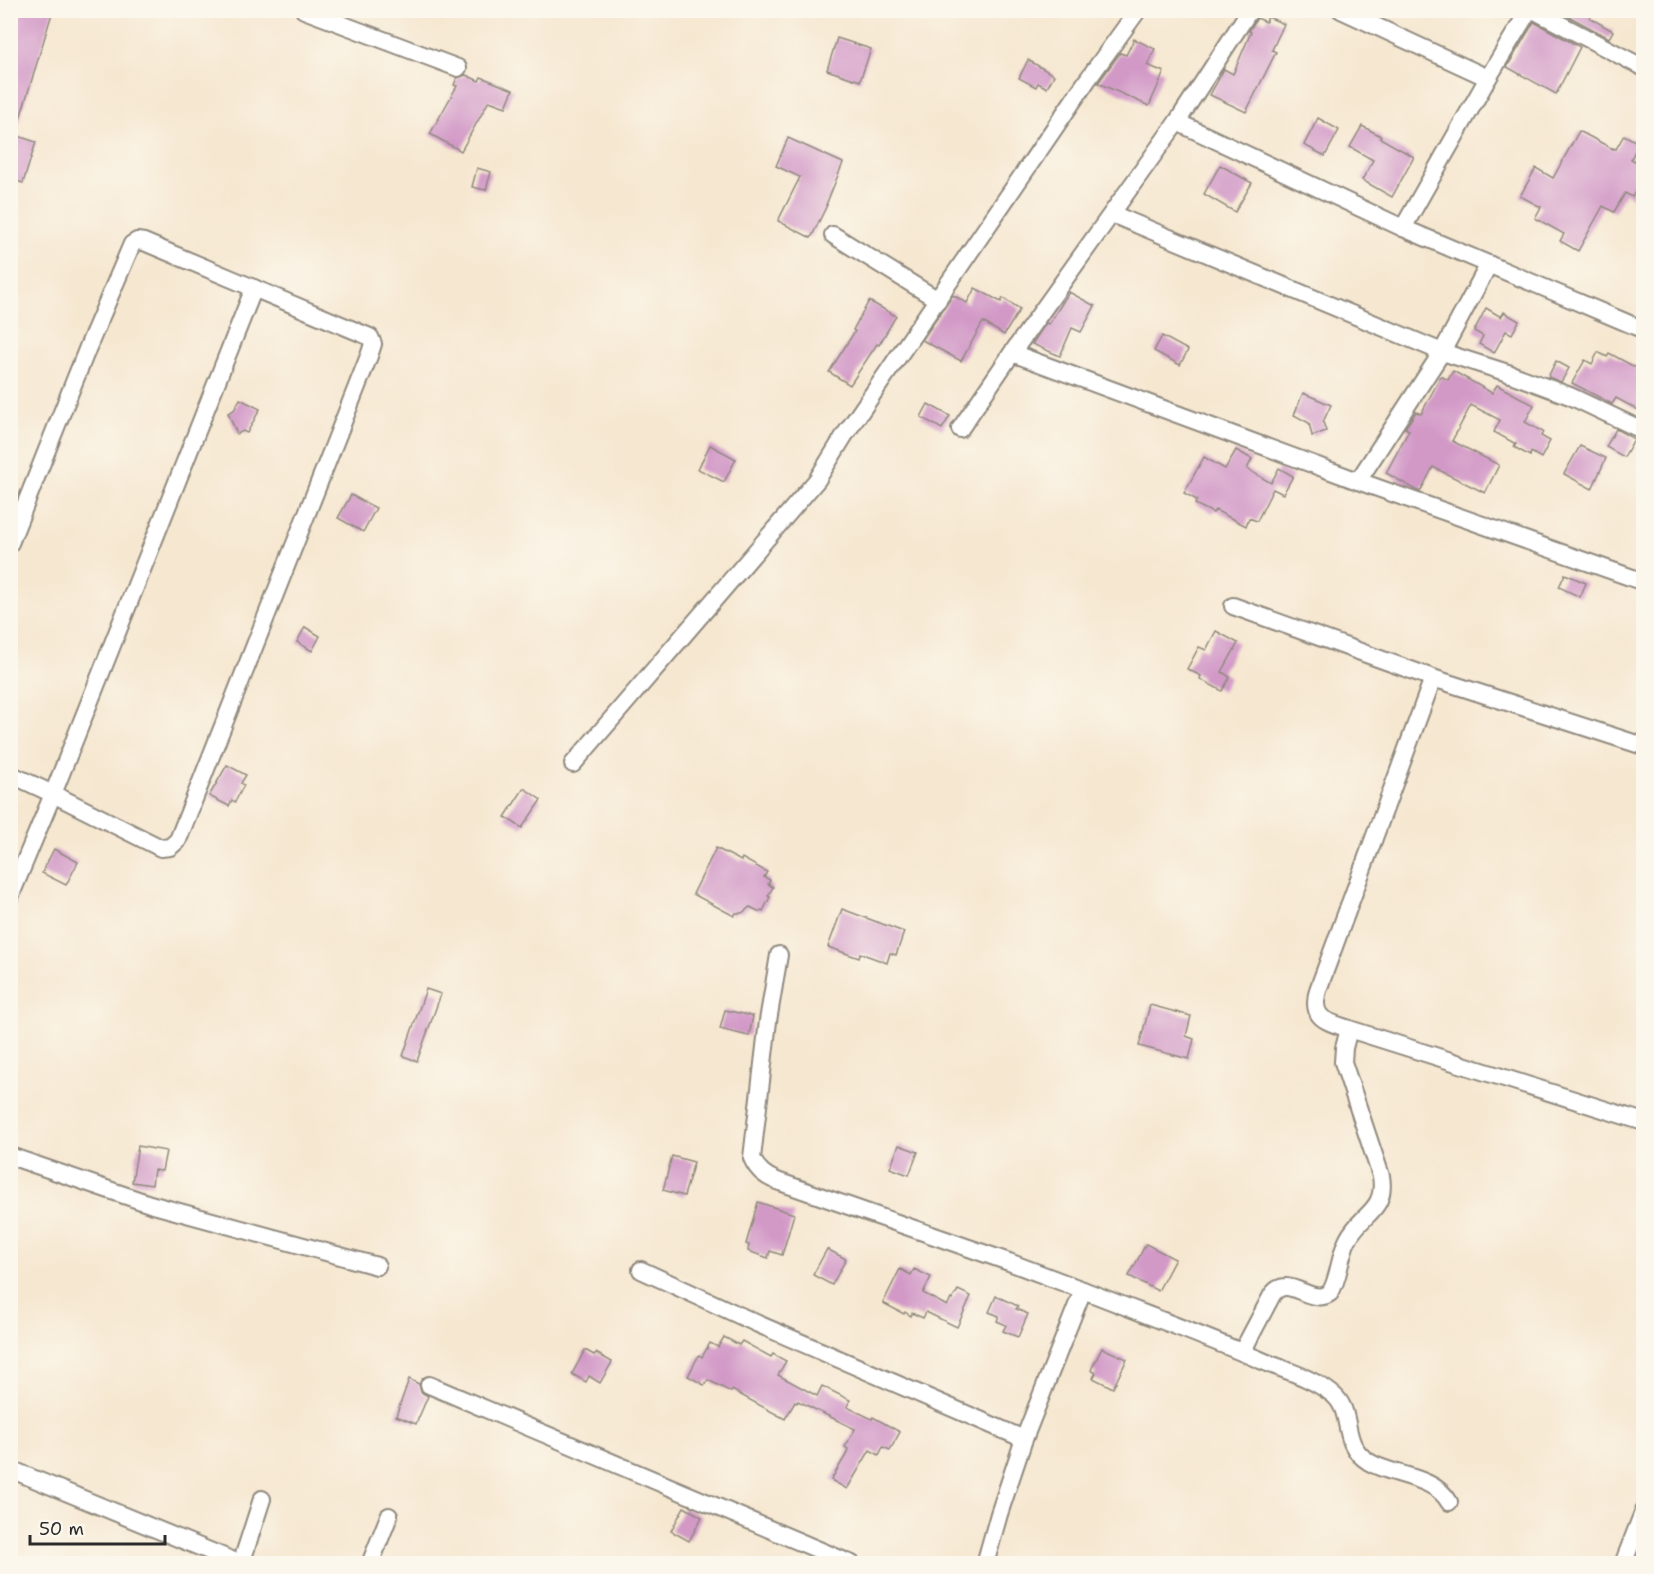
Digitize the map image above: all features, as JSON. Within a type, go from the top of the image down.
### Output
[{"type":"street","points":[[304,10],[458,68]]},
{"type":"street","points":[[573,764],[817,480],[844,436],[1088,79],[1138,10]]},
{"type":"street","points":[[960,429],[1177,122],[1250,10]]},
{"type":"street","points":[[1341,10],[1488,78]]},
{"type":"street","points":[[1403,228],[1488,78],[1531,10],[1644,68]]},
{"type":"street","points":[[1177,122],[1403,228],[1644,330]]},
{"type":"street","points":[[1112,214],[1442,351],[1570,396],[1644,431]]},
{"type":"street","points":[[833,235],[938,300]]},
{"type":"street","points":[[10,543],[88,347],[132,244],[137,241],[370,337],[373,344],[178,840],[170,847],[161,848],[10,774]]},
{"type":"street","points":[[1358,481],[1442,351],[1489,264]]},
{"type":"street","points":[[10,897],[254,288]]},
{"type":"street","points":[[1012,353],[1358,481],[1644,582]]},
{"type":"street","points":[[1233,606],[1433,678],[1640,745]]},
{"type":"street","points":[[1433,678],[1314,1006],[1323,1018],[1349,1029],[1642,1119]]},
{"type":"street","points":[[779,955],[768,1021],[752,1158],[760,1171],[777,1181],[1083,1290],[1319,1384],[1334,1394],[1342,1405],[1350,1441],[1356,1451],[1371,1463],[1437,1488],[1449,1502]]},
{"type":"street","points":[[1242,1352],[1272,1294],[1278,1287],[1285,1286],[1318,1297],[1324,1297],[1330,1293],[1347,1240],[1354,1228],[1381,1198],[1383,1188],[1381,1176],[1343,1062],[1349,1029]]},
{"type":"street","points":[[10,1156],[150,1204],[377,1266]]},
{"type":"street","points":[[641,1270],[758,1324],[1024,1439]]},
{"type":"street","points":[[985,1563],[1024,1439],[1083,1290]]},
{"type":"street","points":[[429,1385],[852,1563]]},
{"type":"street","points":[[10,1469],[241,1563],[262,1499]]},
{"type":"street","points":[[1623,1563],[1644,1510]]},
{"type":"street","points":[[370,1563],[389,1516]]},
{"type":"building","points":[[10,10],[53,10],[15,135],[36,142],[23,183],[10,179]]},
{"type":"building","points":[[1557,10],[1594,10],[1590,18],[1613,31],[1609,38]]},
{"type":"building","points":[[1268,17],[1284,24],[1272,50],[1276,52],[1246,112],[1210,95],[1224,69],[1233,74],[1251,32],[1249,31],[1257,18],[1266,22]]},
{"type":"building","points":[[1534,22],[1580,47],[1556,94],[1507,67]]},
{"type":"building","points":[[837,38],[871,49],[860,81],[827,70]]},
{"type":"building","points":[[1134,39],[1155,49],[1147,65],[1164,72],[1149,106],[1098,83],[1120,53],[1126,55]]},
{"type":"building","points":[[1028,60],[1054,75],[1047,88],[1038,83],[1036,87],[1019,78]]},
{"type":"building","points":[[466,75],[479,81],[481,77],[513,90],[506,107],[489,101],[461,151],[430,134],[457,86],[454,85],[457,78]]},
{"type":"building","points":[[1318,118],[1339,130],[1325,156],[1304,145]]},
{"type":"building","points":[[1362,126],[1414,157],[1392,197],[1362,180],[1373,160],[1350,147]]},
{"type":"building","points":[[1579,131],[1613,149],[1616,149],[1624,135],[1639,143],[1631,159],[1644,166],[1644,176],[1632,197],[1625,193],[1614,212],[1603,206],[1578,251],[1560,241],[1564,234],[1535,218],[1541,207],[1520,196],[1536,168],[1553,178]]},
{"type":"building","points":[[788,138],[843,163],[811,238],[778,221],[800,177],[776,166]]},
{"type":"building","points":[[1220,165],[1252,183],[1235,212],[1204,194]]},
{"type":"building","points":[[477,168],[491,172],[486,190],[472,187]]},
{"type":"building","points":[[975,288],[1001,302],[1003,298],[1020,309],[1004,335],[983,322],[961,361],[922,340],[953,295],[967,303]]},
{"type":"building","points":[[1069,292],[1095,306],[1081,332],[1072,328],[1060,356],[1032,344],[1046,323],[1049,324]]},
{"type":"building","points":[[869,301],[896,316],[879,345],[877,344],[850,385],[829,372],[855,331],[853,330]]},
{"type":"building","points":[[1486,308],[1501,317],[1504,312],[1519,321],[1512,334],[1506,331],[1494,353],[1479,344],[1483,336],[1474,331]]},
{"type":"building","points":[[1162,336],[1188,350],[1180,365],[1154,351]]},
{"type":"building","points":[[1598,352],[1607,357],[1609,353],[1644,372],[1644,413],[1616,398],[1612,404],[1572,383],[1585,360],[1592,364]]},
{"type":"building","points":[[1556,361],[1569,368],[1561,382],[1548,377]]},
{"type":"building","points":[[1453,371],[1492,393],[1497,385],[1534,405],[1525,422],[1543,432],[1541,436],[1550,441],[1541,458],[1531,452],[1530,456],[1514,447],[1516,444],[1494,432],[1500,420],[1471,405],[1452,441],[1499,465],[1485,493],[1433,467],[1420,492],[1386,473],[1409,430],[1405,428],[1416,412],[1421,414],[1441,376],[1448,380]]},
{"type":"building","points":[[1303,393],[1331,405],[1323,422],[1326,431],[1312,436],[1309,423],[1294,415]]},
{"type":"building","points":[[240,399],[260,409],[247,433],[243,431],[237,434],[228,413],[234,410]]},
{"type":"building","points":[[928,404],[950,416],[942,429],[921,417]]},
{"type":"building","points":[[1616,429],[1634,439],[1624,457],[1606,447]]},
{"type":"building","points":[[710,445],[736,459],[724,482],[698,469]]},
{"type":"building","points":[[1580,446],[1606,458],[1592,489],[1564,474]]},
{"type":"building","points":[[1236,450],[1252,459],[1247,469],[1271,483],[1279,468],[1293,476],[1283,494],[1273,489],[1257,521],[1249,518],[1246,526],[1215,510],[1213,513],[1195,504],[1197,500],[1184,493],[1204,457],[1225,469]]},
{"type":"building","points":[[351,495],[376,508],[363,532],[338,518]]},
{"type":"building","points":[[1565,574],[1586,583],[1580,597],[1559,587]]},
{"type":"building","points":[[305,627],[320,636],[312,651],[297,642]]},
{"type":"building","points":[[1216,631],[1238,643],[1222,672],[1230,677],[1222,691],[1187,669],[1199,647],[1206,650]]},
{"type":"building","points":[[227,765],[246,775],[241,783],[244,785],[235,802],[232,800],[229,806],[209,796]]},
{"type":"building","points":[[524,788],[541,800],[522,828],[505,817]]},
{"type":"building","points":[[716,848],[741,861],[742,858],[767,872],[764,877],[770,880],[768,884],[773,887],[763,911],[760,912],[750,907],[734,916],[693,894]]},
{"type":"building","points":[[54,849],[78,862],[66,885],[42,873]]},
{"type":"building","points":[[842,909],[904,932],[896,955],[890,953],[887,963],[860,953],[859,958],[828,947]]},
{"type":"building","points":[[426,989],[441,994],[417,1061],[403,1056]]},
{"type":"building","points":[[1150,1005],[1191,1016],[1186,1036],[1194,1039],[1189,1059],[1139,1046]]},
{"type":"building","points":[[725,1010],[753,1016],[749,1036],[720,1029]]},
{"type":"building","points":[[899,1145],[918,1152],[909,1175],[890,1168]]},
{"type":"building","points":[[138,1146],[166,1151],[162,1171],[154,1170],[152,1185],[132,1182]]},
{"type":"building","points":[[672,1156],[694,1162],[684,1196],[663,1190]]},
{"type":"building","points":[[758,1202],[794,1214],[782,1255],[770,1251],[768,1258],[748,1251],[749,1245],[746,1244]]},
{"type":"building","points":[[1146,1244],[1175,1259],[1158,1291],[1129,1276]]},
{"type":"building","points":[[827,1249],[846,1259],[832,1285],[813,1275]]},
{"type":"building","points":[[900,1269],[911,1275],[914,1269],[931,1277],[923,1293],[947,1306],[958,1290],[971,1296],[957,1327],[926,1312],[923,1318],[912,1313],[911,1316],[883,1303]]},
{"type":"building","points":[[996,1296],[1018,1306],[1016,1309],[1028,1314],[1018,1337],[1003,1331],[1006,1325],[997,1321],[999,1316],[989,1312]]},
{"type":"building","points":[[724,1337],[739,1345],[742,1341],[771,1357],[773,1354],[786,1361],[778,1375],[817,1396],[822,1386],[850,1400],[847,1407],[872,1419],[873,1417],[900,1432],[890,1450],[883,1447],[879,1455],[870,1450],[847,1489],[831,1480],[846,1455],[848,1449],[845,1447],[855,1429],[798,1401],[795,1402],[785,1419],[732,1390],[731,1392],[708,1380],[704,1385],[688,1376],[699,1355],[702,1357],[710,1343],[718,1347]]},
{"type":"building","points":[[1102,1348],[1127,1359],[1113,1388],[1093,1378],[1096,1373],[1091,1370]]},
{"type":"building","points":[[585,1350],[612,1362],[600,1383],[589,1376],[586,1382],[572,1374]]},
{"type":"building","points":[[409,1379],[419,1384],[421,1392],[428,1396],[416,1424],[396,1416]]},
{"type":"building","points":[[684,1507],[702,1517],[689,1541],[671,1531]]}]
